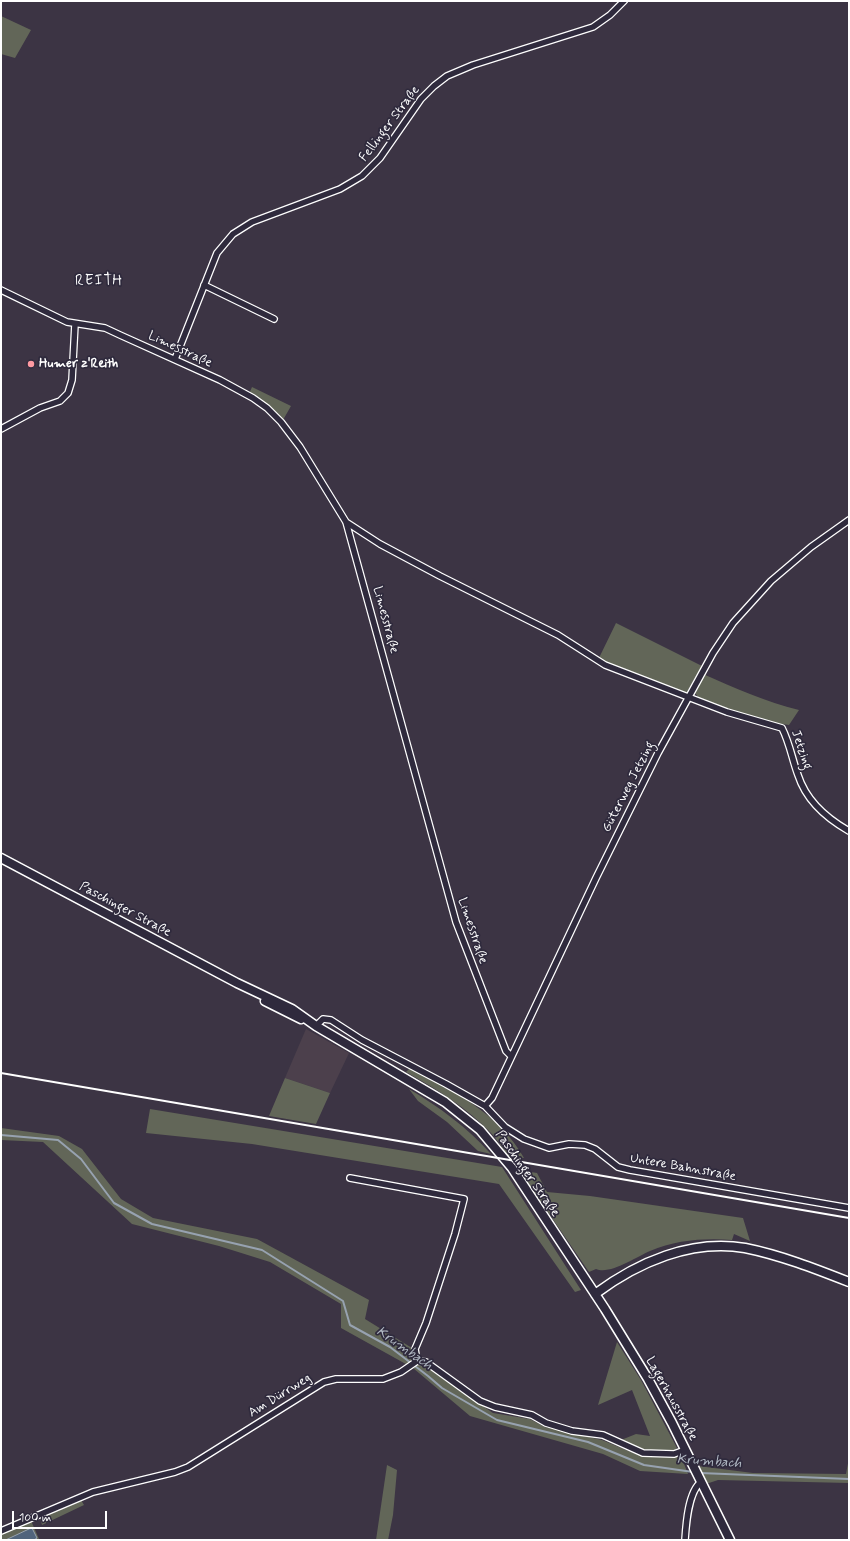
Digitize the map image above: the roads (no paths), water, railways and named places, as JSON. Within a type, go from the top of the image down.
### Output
[{"type":"street","name":"Fellinger Straße","points":[[175,359],[217,253],[238,229],[252,222],[344,187],[365,174],[380,158],[421,99],[442,78],[473,65],[593,27],[610,15],[624,1]]},
{"type":"street","points":[[204,285],[274,319]]},
{"type":"street","name":"Limesstraße","points":[[1,290],[58,319],[75,324],[104,328],[175,359],[253,398],[274,415],[304,454],[346,522],[456,922],[506,1051],[511,1056]]},
{"type":"street","points":[[1,429],[40,408],[60,401],[68,393],[72,380],[75,324]]},
{"type":"street","name":"Güterweg Jetzing","points":[[485,1106],[492,1098],[596,878],[688,698],[722,638],[760,591],[798,557],[849,520]]},
{"type":"street","points":[[346,522],[380,544],[440,576],[558,635],[605,665],[688,698]]},
{"type":"street","name":"Jetzing","points":[[688,698],[782,728],[792,751],[798,775],[812,800],[827,816],[849,830]]},
{"type":"street","name":"Paschinger Straße","points":[[1,858],[237,983],[289,1014],[316,1026],[445,1102],[480,1130],[509,1164],[595,1294]]},
{"type":"street","name":"Untere Bahnstraße","points":[[316,1026],[322,1019],[330,1020],[362,1040],[440,1080],[485,1106],[511,1132],[524,1140],[544,1147],[579,1144],[595,1150],[613,1164],[630,1170],[849,1208]]},
{"type":"street","points":[[350,1178],[464,1199],[453,1241],[426,1323],[415,1349],[417,1361],[426,1362],[480,1401],[495,1408],[532,1415],[546,1423],[572,1431],[603,1434],[643,1453],[674,1454],[686,1450]]},
{"type":"street","points":[[595,1294],[638,1267],[656,1258],[701,1247],[735,1247],[752,1250],[849,1282]]},
{"type":"street","name":"Lagerhausstraße","points":[[595,1294],[648,1379],[686,1450],[730,1540]]},
{"type":"street","name":"Am Dürrweg","points":[[1,1530],[93,1492],[175,1472],[188,1467],[324,1382],[336,1379],[384,1380],[392,1377],[417,1361]]},
{"type":"street","points":[[685,1540],[690,1506],[699,1478]]},
{"type":"water","points":[[32,1528],[37,1538],[34,1540],[6,1540]]},
{"type":"waterway","name":"Krumbach","points":[[1,1135],[58,1140],[81,1159],[114,1203],[152,1224],[262,1250],[343,1301],[350,1325],[390,1347],[442,1388],[497,1420],[588,1442],[644,1465],[693,1472]]},
{"type":"waterway","name":"Krumbach","points":[[700,1473],[849,1479],[849,1477]]},
{"type":"railway","points":[[1,1073],[849,1218]]},
{"type":"place","name":"Humer z'Reith","points":[[31,364]]},
{"type":"district","name":"REITH","points":[[99,282]]}]
